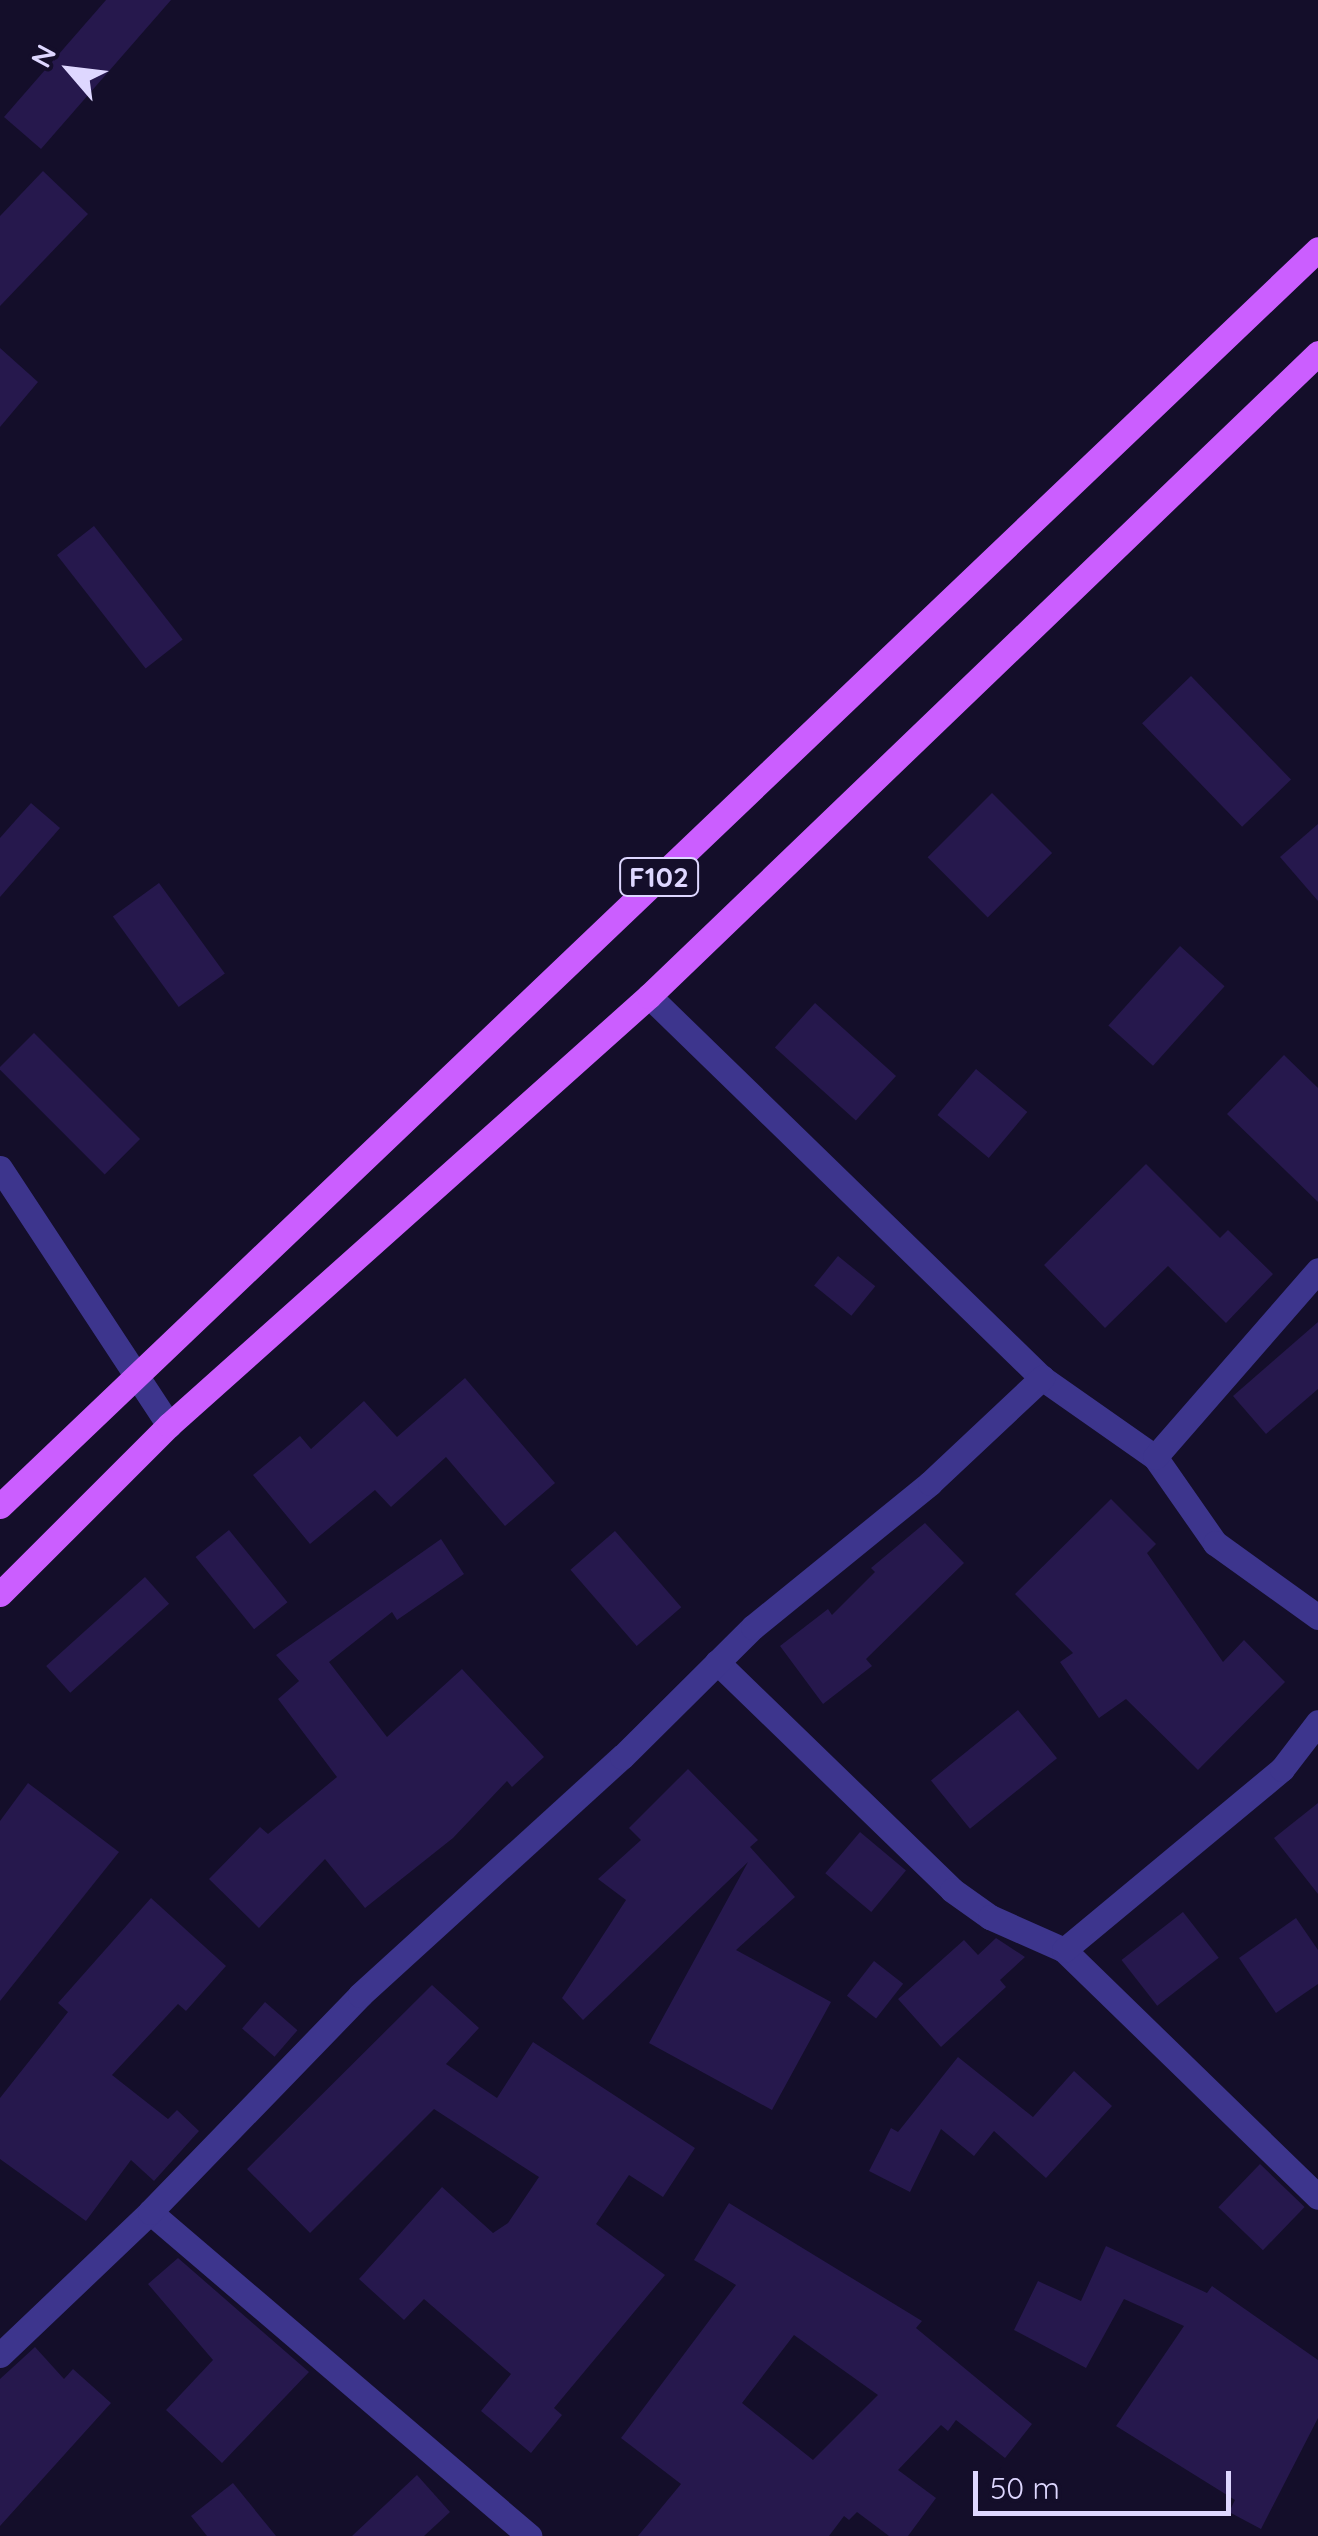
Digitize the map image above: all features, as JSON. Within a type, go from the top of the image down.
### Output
[{"type":"main road","name":"F102","points":[[0,1506],[1318,249]]},
{"type":"main road","name":"F102","points":[[0,1594],[169,1424],[649,996],[1318,353]]},
{"type":"street","points":[[649,996],[1042,1378],[1156,1457],[1216,1544],[1318,1616]]},
{"type":"street","points":[[0,1168],[139,1372],[169,1424]]},
{"type":"street","points":[[1156,1457],[1318,1270]]},
{"type":"street","points":[[0,2355],[150,2212],[360,1995],[718,1662],[930,1483],[1042,1378]]},
{"type":"street","points":[[718,1662],[952,1890],[990,1917],[1064,1950],[1318,2196]]},
{"type":"street","points":[[1064,1950],[1282,1769],[1318,1722]]},
{"type":"street","points":[[150,2212],[530,2536]]},
{"type":"building","points":[[106,0],[171,0],[41,149],[4,117]]},
{"type":"building","points":[[43,171],[88,214],[0,306],[0,216]]},
{"type":"building","points":[[0,348],[38,382],[0,427]]},
{"type":"building","points":[[94,526],[183,639],[146,668],[57,555]]},
{"type":"building","points":[[1191,676],[1291,780],[1242,827],[1142,723]]},
{"type":"building","points":[[992,793],[1052,853],[988,917],[928,857]]},
{"type":"building","points":[[31,803],[60,828],[0,897],[0,838]]},
{"type":"building","points":[[1318,824],[1318,901],[1280,857]]},
{"type":"building","points":[[159,883],[225,974],[179,1007],[113,917]]},
{"type":"building","points":[[1180,946],[1225,986],[1153,1066],[1108,1026]]},
{"type":"building","points":[[815,1003],[896,1076],[856,1121],[775,1048]]},
{"type":"building","points":[[34,1033],[140,1139],[105,1174],[0,1070]]},
{"type":"building","points":[[1284,1055],[1318,1088],[1318,1202],[1227,1114]]},
{"type":"building","points":[[976,1069],[1027,1112],[989,1158],[937,1115]]},
{"type":"building","points":[[1146,1164],[1220,1238],[1228,1230],[1273,1274],[1226,1323],[1168,1266],[1105,1328],[1044,1265]]},
{"type":"building","points":[[838,1256],[875,1286],[851,1316],[814,1286]]},
{"type":"building","points":[[1318,1322],[1318,1389],[1266,1434],[1233,1396]]},
{"type":"building","points":[[465,1378],[555,1483],[505,1526],[446,1457],[391,1507],[375,1490],[310,1544],[253,1475],[300,1436],[311,1449],[364,1401],[397,1437]]},
{"type":"building","points":[[1111,1499],[1156,1544],[1147,1553],[1223,1662],[1244,1640],[1285,1682],[1198,1770],[1126,1699],[1099,1718],[1060,1662],[1073,1653],[1015,1594]]},
{"type":"building","points":[[925,1523],[964,1563],[866,1659],[872,1666],[823,1704],[780,1646],[828,1609],[832,1615],[875,1572],[871,1568]]},
{"type":"building","points":[[229,1530],[288,1602],[254,1629],[196,1557]]},
{"type":"building","points":[[615,1531],[681,1607],[637,1646],[570,1570]]},
{"type":"building","points":[[441,1539],[464,1574],[397,1620],[392,1612],[329,1662],[387,1737],[462,1669],[544,1757],[512,1787],[507,1781],[453,1838],[365,1908],[325,1859],[259,1928],[209,1879],[260,1827],[268,1834],[337,1777],[278,1699],[299,1681],[276,1655]]},
{"type":"building","points":[[145,1577],[169,1604],[70,1693],[46,1666]]},
{"type":"building","points":[[1018,1710],[1057,1758],[970,1829],[931,1780]]},
{"type":"building","points":[[688,1769],[758,1840],[750,1847],[795,1897],[736,1950],[831,2002],[772,2110],[649,2043],[748,1862],[583,2020],[562,1998],[626,1900],[598,1879],[641,1840],[629,1828]]},
{"type":"building","points":[[28,1783],[119,1852],[0,2001],[0,1821]]},
{"type":"building","points":[[1318,1803],[1318,1894],[1274,1838]]},
{"type":"building","points":[[860,1832],[906,1871],[871,1912],[825,1873]]},
{"type":"building","points":[[151,1898],[226,1966],[186,2011],[178,2004],[112,2075],[168,2119],[177,2110],[199,2131],[154,2181],[131,2160],[86,2221],[0,2159],[0,2098],[68,2012],[58,2003]]},
{"type":"building","points":[[1183,1912],[1219,1958],[1157,2006],[1122,1960]]},
{"type":"building","points":[[1296,1918],[1318,1950],[1318,1984],[1276,2013],[1239,1958]]},
{"type":"building","points":[[996,1938],[1025,1957],[1000,1980],[1006,1987],[941,2047],[898,1999],[964,1940],[978,1955]]},
{"type":"building","points":[[874,1961],[903,1984],[876,2018],[847,1996]]},
{"type":"building","points":[[432,1985],[479,2028],[446,2064],[497,2098],[533,2042],[695,2148],[663,2197],[629,2175],[596,2224],[665,2275],[554,2408],[562,2415],[531,2453],[481,2411],[511,2374],[424,2299],[404,2320],[359,2279],[442,2187],[493,2233],[508,2223],[539,2177],[434,2109],[310,2233],[247,2169]]},
{"type":"building","points":[[265,2002],[297,2030],[274,2057],[242,2028]]},
{"type":"building","points":[[958,2057],[1033,2117],[1074,2071],[1112,2106],[1046,2178],[994,2131],[974,2156],[941,2129],[910,2192],[869,2171],[891,2128],[898,2132]]},
{"type":"building","points":[[1260,2164],[1305,2207],[1263,2250],[1218,2207]]},
{"type":"building","points":[[729,2203],[922,2321],[916,2328],[1032,2424],[1005,2458],[956,2420],[948,2431],[941,2425],[898,2470],[936,2498],[908,2536],[889,2536],[857,2512],[849,2520],[844,2516],[829,2536],[638,2536],[681,2484],[621,2438],[736,2285],[694,2260]],"holes":[[[794,2335],[878,2395],[813,2460],[742,2403]]]},
{"type":"building","points":[[1106,2246],[1207,2293],[1212,2286],[1318,2360],[1318,2418],[1261,2529],[1229,2512],[1235,2500],[1116,2426],[1184,2326],[1124,2299],[1086,2368],[1014,2330],[1038,2281],[1081,2301]]},
{"type":"building","points":[[178,2258],[309,2372],[222,2463],[166,2410],[213,2360],[148,2284]]},
{"type":"building","points":[[35,2347],[64,2379],[73,2369],[111,2403],[0,2526],[0,2379]]},
{"type":"building","points":[[417,2475],[450,2512],[424,2536],[352,2536]]},
{"type":"building","points":[[233,2483],[276,2536],[207,2536],[191,2516]]}]
